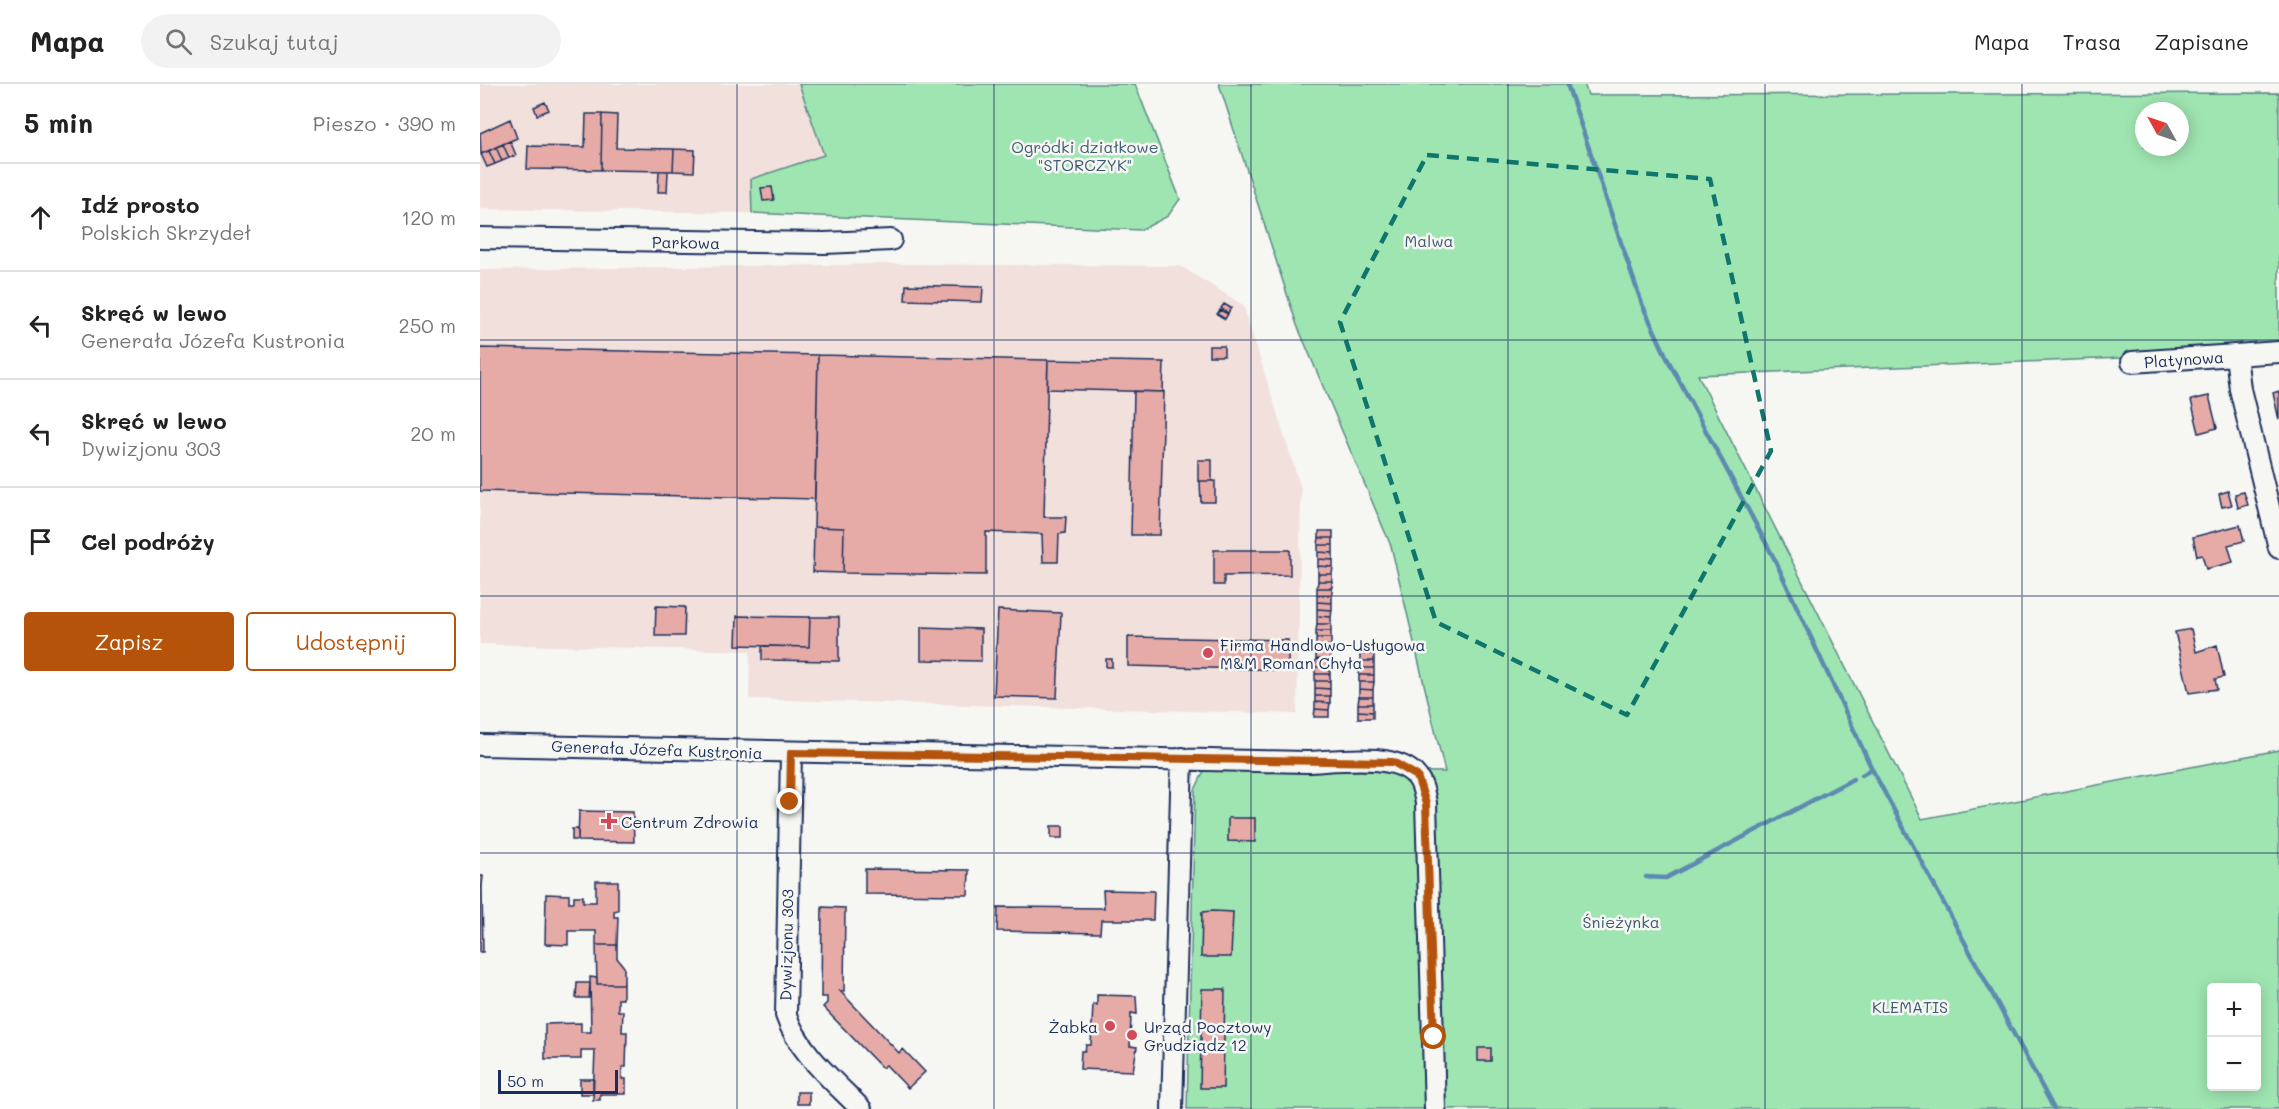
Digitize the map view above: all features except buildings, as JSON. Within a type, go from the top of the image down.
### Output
[{"type":"street","name":"Parkowa","points":[[480,238],[803,243],[891,240]]},
{"type":"street","name":"Platynowa","points":[[2132,362],[2279,352]]},
{"type":"street","name":"Platynowa","points":[[2236,355],[2240,388],[2279,548]]},
{"type":"street","name":"Generała Józefa Kustronia","points":[[480,745],[676,747],[791,753],[1383,760],[1408,768],[1422,786],[1426,804],[1435,1109]]},
{"type":"street","name":"Dywizjonu 303","points":[[791,753],[786,1015],[791,1031],[800,1043],[861,1109]]},
{"type":"street","points":[[1172,1109],[1182,758]]},
{"type":"highlighted area","points":[[1427,155],[1710,179],[1771,451],[1627,715],[1436,622],[1340,322]]},
{"type":"shaded area","points":[[480,84],[799,84],[824,155],[752,179],[752,213],[480,209]]},
{"type":"shaded area","points":[[892,264],[1180,266],[1243,305],[1301,489],[1297,714],[749,699],[750,651],[480,644],[480,270]]},
{"type":"green space","name":"Ogródki działkowe \"STORCZYK\"","points":[[799,84],[1135,84],[1180,199],[1168,216],[1141,230],[752,213],[751,179],[824,155]]},
{"type":"green space","points":[[1219,84],[1584,84],[1588,95],[2279,93],[2279,344],[2122,358],[1698,375],[1922,819],[2279,750],[2279,1109],[1187,1109],[1195,790],[1205,769],[1445,772],[1391,546],[1297,325]]},
{"type":"waterway","points":[[1567,84],[1642,304],[1668,360],[1775,560],[1872,769],[2054,1109]]},
{"type":"waterway","points":[[1862,775],[1872,769]]},
{"type":"waterway","points":[[1646,877],[1666,878],[1853,779]]},
{"type":"place","name":"Firma Handlowo-Usługowa M&M Roman Chyła","points":[[1208,653]]},
{"type":"place","name":"Centrum Zdrowia","points":[[609,821]]},
{"type":"place","name":"Żabka","points":[[1110,1026]]},
{"type":"place","name":"Urząd Pocztowy Grudziądz 12","points":[[1132,1035]]},
{"type":"route","points":[[790,802],[791,753],[1087,756],[1307,762],[1383,760],[1400,764],[1417,776],[1426,804],[1434,1037]]},
{"type":"park label","name":"Malwa","points":[[1429,240]]},
{"type":"park label","name":"Śnieżynka","points":[[1621,921]]},
{"type":"park label","name":"KLEMATIS","points":[[1910,1006]]}]
